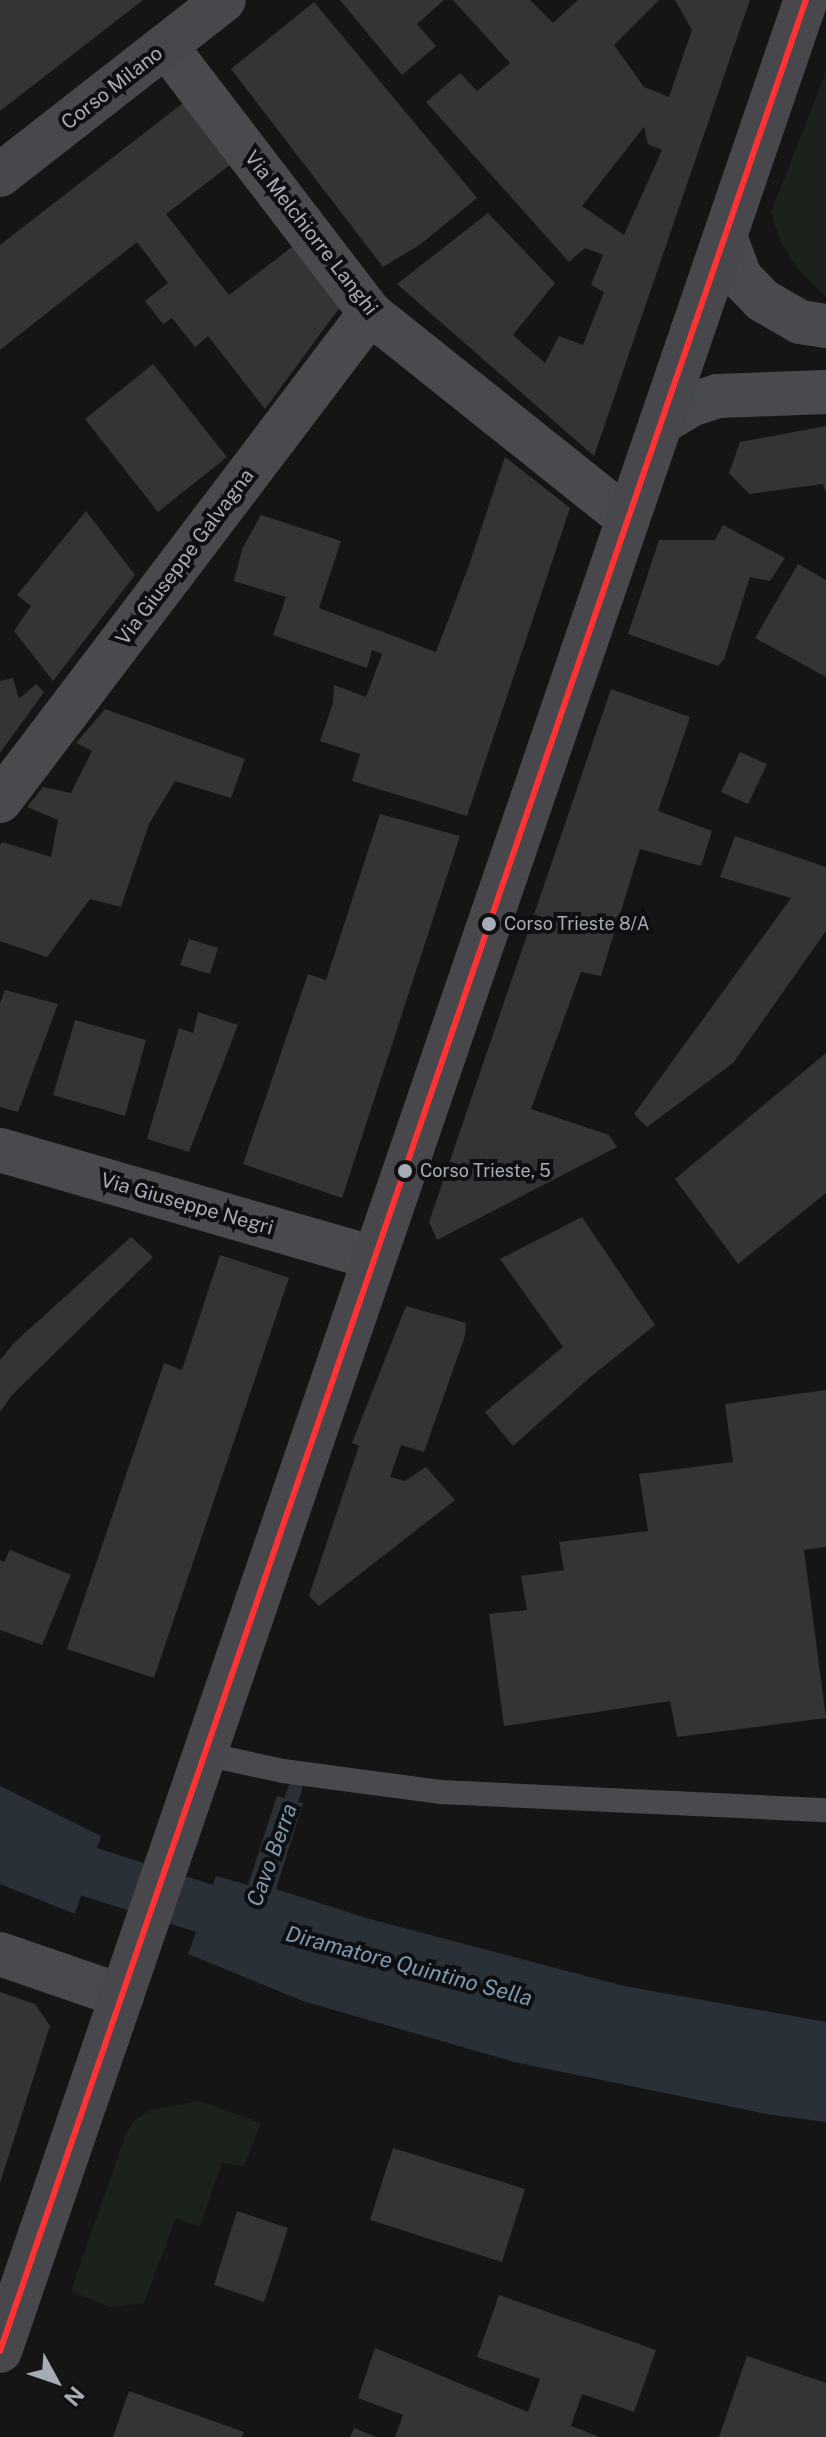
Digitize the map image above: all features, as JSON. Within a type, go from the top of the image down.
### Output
[{"type":"main road","name":"Corso Milano","points":[[0,175],[224,0]]},
{"type":"main road","points":[[0,2351],[806,0]]},
{"type":"street","name":"Via Melchiorre Langhi","points":[[166,46],[370,313],[628,519]]},
{"type":"street","points":[[725,236],[740,277],[762,300],[800,322],[826,326]]},
{"type":"street","name":"Via Giuseppe Galvagna","points":[[0,801],[370,313]]},
{"type":"street","points":[[661,423],[693,404],[718,396],[826,392]]},
{"type":"street","name":"Via Giuseppe Negri","points":[[0,1150],[374,1258]]},
{"type":"street","points":[[0,1954],[122,1996]]},
{"type":"lane","points":[[205,1754],[283,1771],[410,1789],[553,1799],[826,1810]]},
{"type":"shaded area","points":[[826,72],[826,297],[797,268],[780,241],[771,212]]},
{"type":"shaded area","points":[[200,2101],[261,2123],[244,2167],[222,2162],[200,2227],[176,2218],[144,2303],[110,2307],[71,2291],[125,2136],[134,2121],[150,2110]]},
{"type":"water","points":[[0,1786],[101,1836],[75,1914],[0,1884]]},
{"type":"water","points":[[277,1796],[303,1803],[276,1889],[366,1918],[624,1986],[826,2022],[826,2122],[766,2114],[514,2062],[303,2001],[188,1954],[216,1876],[248,1885]]},
{"type":"building","points":[[0,0],[143,0],[0,111]]},
{"type":"building","points":[[340,0],[444,0],[417,24],[436,46],[402,75]]},
{"type":"building","points":[[453,0],[530,0],[553,23],[578,0],[659,0],[614,45],[644,87],[669,97],[692,30],[675,0],[750,0],[594,456],[397,284],[488,213],[555,283],[513,335],[545,363],[559,336],[583,345],[604,292],[591,285],[603,255],[585,248],[569,262],[426,102],[460,73],[477,91],[510,63]],"holes":[[[644,127],[648,144],[662,150],[624,235],[582,206]]]},
{"type":"building","points":[[314,2],[477,198],[421,244],[383,267],[231,69]]},
{"type":"building","points":[[183,103],[230,165],[166,214],[229,295],[292,247],[340,307],[265,409],[208,336],[195,347],[172,318],[163,324],[145,301],[168,283],[137,242],[0,350],[0,245]]},
{"type":"building","points":[[153,364],[227,457],[158,512],[85,419]]},
{"type":"building","points":[[826,426],[826,493],[823,484],[749,494],[729,473],[740,442]]},
{"type":"building","points":[[505,457],[570,508],[467,816],[352,781],[360,754],[320,741],[333,703],[334,685],[366,697],[382,654],[372,650],[367,668],[273,635],[286,597],[234,581],[242,549],[261,515],[341,541],[319,608],[436,652]]},
{"type":"building","points":[[86,511],[135,575],[53,681],[14,631],[31,606],[17,595]]},
{"type":"building","points":[[723,525],[785,558],[770,581],[750,577],[724,659],[718,666],[628,634],[659,540],[715,540]]},
{"type":"building","points":[[798,564],[826,580],[826,677],[755,638]]},
{"type":"building","points":[[13,678],[19,699],[36,684],[44,692],[0,753],[0,681]]},
{"type":"building","points":[[611,689],[690,717],[658,811],[712,831],[701,866],[640,849],[601,976],[581,972],[531,1109],[609,1135],[617,1147],[437,1240],[429,1222]]},
{"type":"building","points":[[105,709],[245,759],[231,798],[175,781],[149,824],[121,907],[90,899],[47,957],[0,941],[0,845],[2,842],[51,857],[58,820],[27,807],[43,787],[71,793],[92,751],[76,743]]},
{"type":"building","points":[[740,752],[767,764],[748,804],[721,792]]},
{"type":"building","points":[[380,814],[460,836],[342,1198],[243,1164],[308,974],[326,980]]},
{"type":"building","points":[[735,836],[826,867],[826,931],[733,1063],[647,1127],[634,1114],[791,898],[720,877]]},
{"type":"building","points":[[189,939],[218,948],[210,974],[180,965]]},
{"type":"building","points":[[5,990],[58,1004],[18,1112],[0,1107],[0,1003]]},
{"type":"building","points":[[198,1012],[238,1025],[189,1152],[147,1139],[179,1028],[193,1033]]},
{"type":"building","points":[[75,1020],[146,1040],[125,1116],[53,1095]]},
{"type":"building","points":[[826,1053],[826,1193],[738,1264],[675,1179]]},
{"type":"building","points":[[582,1217],[655,1325],[513,1446],[485,1412],[563,1347],[500,1259]]},
{"type":"building","points":[[131,1237],[153,1257],[12,1395],[0,1412],[0,1360],[15,1342]]},
{"type":"building","points":[[220,1255],[289,1278],[154,1678],[67,1649],[164,1363],[182,1370]]},
{"type":"building","points":[[406,1306],[466,1323],[465,1336],[424,1452],[401,1445],[390,1477],[405,1481],[426,1467],[455,1500],[319,1606],[309,1596],[359,1446],[352,1443]]},
{"type":"building","points":[[826,1390],[826,1547],[804,1550],[826,1718],[677,1737],[670,1701],[504,1726],[489,1614],[527,1610],[521,1576],[564,1570],[559,1542],[648,1531],[639,1474],[733,1462],[725,1404]]},
{"type":"building","points":[[10,1550],[71,1575],[42,1645],[0,1630],[0,1560],[4,1562]]},
{"type":"building","points":[[0,1992],[35,2004],[50,2026],[0,2183]]},
{"type":"building","points":[[393,2148],[525,2189],[502,2262],[370,2220]]},
{"type":"building","points":[[237,2211],[288,2228],[264,2302],[214,2285]]},
{"type":"building","points":[[499,2295],[656,2350],[634,2412],[582,2394],[571,2426],[600,2437],[395,2437],[403,2415],[358,2398],[375,2348],[528,2412],[540,2379],[477,2357]]},
{"type":"building","points":[[747,2356],[826,2383],[826,2437],[719,2437]]},
{"type":"building","points":[[129,2391],[244,2432],[242,2437],[113,2437]]},
{"type":"building","points":[[354,2428],[376,2437],[350,2437]]},
{"type":"waterway","name":"Cavo Berra","points":[[285,1818],[295,1789]]},
{"type":"waterway","name":"Diramatore Quintino Sella","points":[[0,1835],[93,1873],[270,1929]]},
{"type":"transit line","points":[[0,2351],[806,0]]},
{"type":"place","name":"Corso Trieste 8/A","points":[[489,924]]},
{"type":"place","name":"Corso Trieste, 5","points":[[405,1171]]}]
